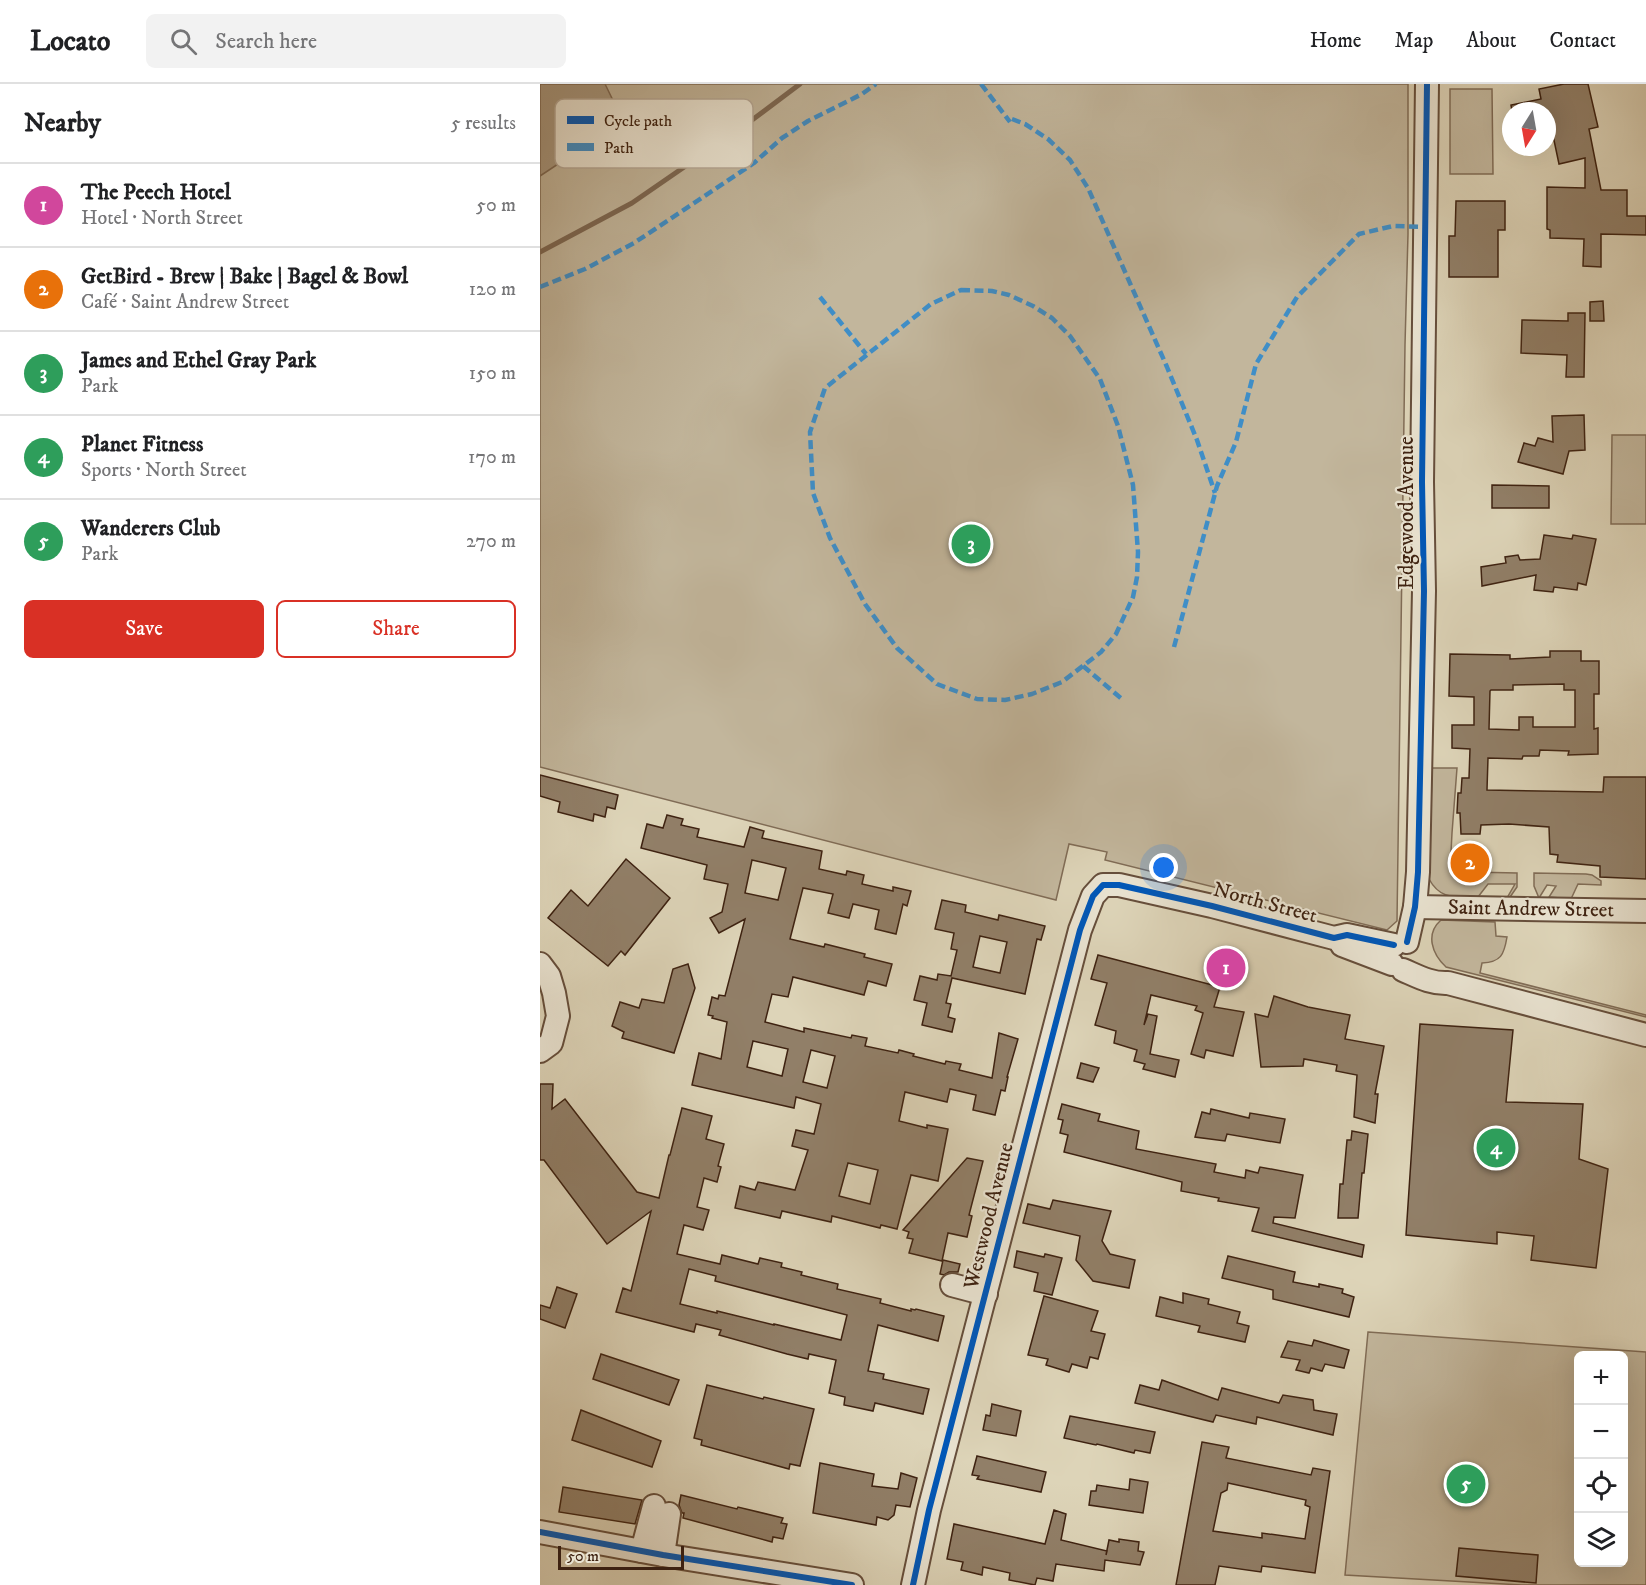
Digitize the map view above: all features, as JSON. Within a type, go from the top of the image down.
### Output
[{"type":"street","name":"Edgewood Avenue","points":[[1403,956],[1415,907],[1418,878],[1423,602],[1422,482],[1427,84]]},
{"type":"street","name":"Westwood Avenue","points":[[912,1585],[929,1510],[1080,930],[1092,897],[1103,885],[1127,886]]},
{"type":"street","name":"North Street","points":[[1127,886],[1334,938],[1347,934],[1403,956],[1437,973],[1448,983],[1646,1035]]},
{"type":"street","name":"Saint Andrew Street","points":[[1415,907],[1646,911]]},
{"type":"street","points":[[540,964],[549,976],[558,1016],[551,1043],[540,1052]]},
{"type":"street","points":[[952,1285],[986,1294]]},
{"type":"street","points":[[653,1553],[661,1510]]},
{"type":"street","points":[[540,1532],[852,1585]]},
{"type":"shaded area","points":[[540,84],[1408,84],[1408,234],[1397,921],[1387,930],[1105,860],[1107,852],[1069,844],[1056,900],[540,767]]},
{"type":"shaded area","points":[[540,84],[605,84],[612,99],[555,99],[555,166],[540,176]]},
{"type":"shaded area","points":[[1450,89],[1492,89],[1493,174],[1450,174]]},
{"type":"shaded area","points":[[1612,435],[1646,435],[1646,524],[1611,524]]},
{"type":"shaded area","points":[[1432,768],[1457,768],[1451,852],[1453,856],[1470,872],[1517,873],[1517,887],[1510,897],[1507,898],[1515,884],[1488,884],[1478,897],[1456,897],[1439,891],[1429,879]]},
{"type":"shaded area","points":[[1534,873],[1592,875],[1601,881],[1601,885],[1578,884],[1571,899],[1549,897],[1556,886],[1547,885],[1539,898],[1534,886]]},
{"type":"shaded area","points":[[1441,920],[1495,922],[1496,936],[1507,937],[1500,956],[1494,961],[1482,963],[1480,973],[1646,1015],[1646,1017],[1446,967],[1437,956],[1432,944],[1433,931]]},
{"type":"shaded area","points":[[1368,1332],[1646,1352],[1646,1585],[1522,1585],[1345,1575]]},
{"type":"building","points":[[1564,84],[1588,84],[1598,127],[1589,129],[1601,190],[1627,190],[1627,216],[1646,216],[1646,235],[1601,234],[1601,267],[1583,266],[1584,239],[1550,238],[1550,230],[1547,229],[1547,187],[1585,188],[1585,158],[1559,164],[1556,150],[1556,102],[1526,102],[1541,99],[1539,89]]},
{"type":"building","points":[[1456,201],[1505,201],[1505,230],[1498,230],[1498,277],[1449,277],[1449,236],[1455,236]]},
{"type":"building","points":[[1603,301],[1604,321],[1590,321],[1590,302]]},
{"type":"building","points":[[1568,313],[1585,313],[1584,377],[1566,377],[1567,355],[1521,353],[1522,320],[1568,321]]},
{"type":"building","points":[[1584,415],[1585,450],[1569,451],[1563,474],[1518,462],[1524,443],[1535,446],[1538,438],[1553,442],[1552,416]]},
{"type":"building","points":[[1492,485],[1549,486],[1549,508],[1492,508]]},
{"type":"building","points":[[1544,535],[1572,539],[1573,535],[1596,539],[1586,585],[1578,583],[1577,590],[1554,587],[1553,592],[1534,590],[1536,575],[1482,586],[1481,567],[1506,563],[1505,557],[1518,555],[1520,560],[1540,559]]},
{"type":"building","points":[[1550,651],[1581,651],[1581,661],[1599,661],[1599,694],[1594,694],[1594,729],[1598,728],[1598,754],[1568,755],[1569,751],[1540,750],[1539,756],[1523,756],[1522,759],[1488,758],[1487,790],[1603,792],[1604,777],[1646,777],[1646,879],[1600,877],[1600,866],[1557,862],[1558,855],[1550,854],[1549,827],[1509,824],[1481,825],[1480,834],[1461,834],[1460,813],[1457,813],[1458,793],[1461,793],[1462,778],[1469,778],[1470,749],[1452,748],[1452,725],[1474,725],[1474,697],[1449,696],[1450,654],[1510,655],[1510,659],[1550,657]],"holes":[[[1564,684],[1564,690],[1575,690],[1575,727],[1533,727],[1533,717],[1519,717],[1519,730],[1489,729],[1491,690],[1513,690],[1513,685]]]},
{"type":"building","points":[[540,775],[618,795],[615,809],[607,807],[605,817],[594,814],[593,821],[558,812],[560,802],[540,796]]},
{"type":"building","points":[[667,815],[683,819],[681,825],[699,829],[697,837],[744,847],[750,827],[764,831],[762,838],[822,851],[819,869],[846,875],[847,871],[864,875],[862,884],[893,891],[893,887],[911,891],[907,906],[903,904],[896,934],[875,929],[879,910],[853,904],[849,918],[828,913],[833,894],[803,888],[790,939],[824,947],[825,944],[865,954],[864,957],[892,964],[886,986],[868,981],[864,995],[793,977],[788,997],[772,994],[765,1022],[804,1032],[804,1028],[851,1038],[852,1035],[867,1038],[865,1046],[898,1053],[899,1050],[945,1064],[946,1061],[961,1064],[959,1070],[992,1078],[999,1033],[1018,1039],[1005,1091],[1001,1090],[995,1115],[973,1110],[976,1095],[950,1089],[947,1102],[905,1092],[899,1121],[927,1128],[927,1125],[948,1129],[938,1181],[911,1175],[897,1229],[881,1225],[880,1228],[832,1216],[831,1222],[782,1211],[780,1218],[735,1208],[740,1186],[755,1190],[758,1182],[795,1190],[808,1150],[792,1146],[796,1130],[814,1134],[821,1104],[796,1097],[794,1108],[692,1085],[699,1053],[721,1059],[727,1022],[708,1015],[712,997],[718,999],[719,995],[725,996],[745,919],[719,933],[710,918],[722,912],[728,884],[704,879],[707,865],[641,848],[647,824],[663,828]],"holes":[[[752,860],[786,868],[778,900],[745,893]],[[753,1041],[788,1049],[782,1076],[747,1067]],[[811,1050],[835,1056],[827,1088],[803,1082]],[[848,1163],[878,1170],[870,1204],[839,1196]]]},
{"type":"building","points":[[626,859],[670,898],[625,955],[621,951],[608,966],[548,918],[571,890],[588,906]]},
{"type":"building","points":[[942,900],[966,905],[965,912],[998,920],[999,915],[1045,926],[1041,940],[1037,939],[1025,994],[952,978],[946,1003],[951,1004],[948,1017],[955,1019],[952,1032],[922,1025],[927,1003],[914,1000],[920,976],[937,980],[938,974],[951,976],[957,950],[951,949],[954,933],[935,929]],"holes":[[[980,936],[1007,942],[1000,973],[973,967]]]},
{"type":"building","points":[[1098,955],[1220,987],[1214,1007],[1244,1012],[1233,1056],[1206,1050],[1204,1058],[1191,1054],[1203,1013],[1195,1010],[1197,1006],[1151,995],[1144,1025],[1148,1014],[1157,1016],[1150,1054],[1179,1060],[1175,1077],[1143,1069],[1145,1064],[1134,1061],[1137,1050],[1114,1043],[1116,1031],[1095,1025],[1107,983],[1091,979]]},
{"type":"building","points":[[688,964],[695,988],[674,1053],[622,1038],[624,1032],[612,1026],[620,1002],[639,1008],[642,999],[664,1003],[673,969]]},
{"type":"building","points":[[1274,996],[1308,1007],[1350,1015],[1345,1039],[1384,1046],[1375,1094],[1378,1094],[1375,1123],[1354,1117],[1357,1075],[1336,1071],[1337,1065],[1304,1059],[1303,1066],[1261,1067],[1255,1014],[1268,1017]]},
{"type":"building","points":[[1420,1024],[1513,1030],[1506,1102],[1583,1104],[1579,1159],[1608,1169],[1596,1268],[1531,1260],[1534,1236],[1497,1232],[1497,1244],[1406,1235]]},
{"type":"building","points":[[1081,1063],[1099,1068],[1093,1082],[1077,1078]]},
{"type":"building","points":[[540,1084],[553,1084],[552,1109],[565,1099],[637,1192],[659,1198],[682,1108],[712,1116],[706,1139],[724,1144],[718,1166],[721,1167],[717,1182],[704,1178],[697,1207],[709,1210],[703,1230],[684,1225],[677,1254],[720,1264],[722,1255],[758,1264],[760,1258],[782,1263],[781,1267],[802,1272],[801,1275],[838,1284],[837,1289],[881,1299],[880,1303],[911,1311],[911,1309],[916,1309],[944,1316],[938,1341],[878,1325],[868,1371],[884,1374],[883,1379],[929,1389],[923,1414],[875,1403],[873,1411],[844,1405],[845,1397],[829,1393],[836,1360],[809,1354],[808,1359],[787,1354],[719,1335],[721,1330],[696,1324],[694,1332],[616,1312],[623,1288],[631,1291],[651,1211],[607,1244],[544,1160],[540,1160]],"holes":[[[689,1269],[716,1276],[715,1281],[847,1315],[841,1340],[680,1304]]]},
{"type":"building","points":[[1062,1104],[1100,1114],[1098,1121],[1139,1131],[1136,1149],[1216,1164],[1214,1172],[1245,1178],[1246,1170],[1258,1173],[1260,1167],[1303,1175],[1295,1218],[1274,1217],[1273,1223],[1364,1245],[1362,1257],[1252,1231],[1259,1208],[1218,1201],[1219,1198],[1181,1191],[1182,1182],[1064,1152],[1068,1135],[1060,1133],[1063,1120],[1058,1119]]},
{"type":"building","points":[[1211,1109],[1249,1118],[1250,1113],[1285,1119],[1280,1143],[1227,1134],[1225,1141],[1195,1137],[1202,1112],[1210,1114]]},
{"type":"building","points":[[1352,1131],[1368,1134],[1358,1218],[1338,1218],[1340,1184],[1343,1184],[1347,1140],[1351,1140]]},
{"type":"building","points":[[967,1158],[983,1161],[969,1215],[972,1216],[967,1237],[948,1233],[942,1261],[909,1253],[913,1239],[907,1238],[909,1232],[903,1230]]},
{"type":"building","points":[[1053,1200],[1111,1211],[1102,1241],[1110,1254],[1135,1260],[1129,1288],[1093,1281],[1076,1260],[1080,1236],[1023,1223],[1028,1204],[1050,1209]]},
{"type":"building","points":[[1017,1251],[1062,1258],[1052,1295],[1034,1291],[1038,1273],[1014,1267]]},
{"type":"building","points":[[1228,1256],[1295,1272],[1293,1282],[1343,1289],[1342,1293],[1354,1297],[1349,1317],[1273,1299],[1273,1290],[1222,1278]]},
{"type":"building","points":[[943,1260],[960,1264],[958,1272],[940,1274]]},
{"type":"building","points":[[557,1287],[577,1294],[565,1328],[540,1319],[540,1305],[550,1308]]},
{"type":"building","points":[[1183,1293],[1209,1299],[1208,1304],[1240,1312],[1237,1323],[1249,1326],[1245,1342],[1198,1332],[1200,1326],[1156,1316],[1160,1297],[1183,1303]]},
{"type":"building","points":[[1044,1296],[1098,1311],[1091,1331],[1105,1334],[1098,1359],[1090,1357],[1087,1368],[1072,1364],[1069,1372],[1046,1365],[1048,1359],[1028,1355]]},
{"type":"building","points":[[1314,1340],[1349,1350],[1344,1368],[1325,1364],[1322,1371],[1311,1368],[1309,1373],[1296,1370],[1300,1360],[1281,1357],[1288,1341],[1312,1346]]},
{"type":"building","points":[[601,1354],[679,1380],[669,1405],[593,1379]]},
{"type":"building","points":[[1162,1380],[1218,1400],[1222,1388],[1279,1403],[1283,1395],[1313,1400],[1314,1410],[1337,1414],[1333,1435],[1257,1417],[1256,1424],[1216,1415],[1213,1422],[1135,1403],[1140,1385],[1159,1390]]},
{"type":"building","points":[[707,1385],[814,1409],[800,1466],[790,1464],[789,1469],[701,1445],[702,1440],[694,1438]]},
{"type":"building","points":[[992,1404],[1021,1411],[1016,1436],[983,1430],[986,1415],[990,1416]]},
{"type":"building","points":[[581,1410],[661,1441],[652,1467],[572,1440]]},
{"type":"building","points":[[1070,1416],[1155,1432],[1150,1453],[1135,1450],[1134,1453],[1064,1438]]},
{"type":"building","points":[[1202,1442],[1229,1447],[1226,1458],[1311,1475],[1313,1468],[1330,1471],[1315,1573],[1262,1566],[1261,1572],[1219,1566],[1215,1585],[1176,1585]],"holes":[[[1228,1483],[1306,1500],[1305,1505],[1310,1507],[1305,1539],[1262,1533],[1262,1538],[1213,1531],[1221,1493],[1227,1490]]]},
{"type":"building","points":[[977,1456],[1046,1472],[1041,1492],[977,1479],[979,1476],[972,1475]]},
{"type":"building","points":[[820,1463],[874,1474],[872,1486],[898,1489],[901,1473],[917,1478],[910,1507],[896,1505],[894,1515],[888,1520],[877,1517],[876,1525],[813,1513]]},
{"type":"building","points":[[1130,1479],[1148,1482],[1143,1513],[1089,1505],[1091,1491],[1096,1491],[1097,1485],[1129,1490]]},
{"type":"building","points":[[563,1487],[642,1500],[635,1524],[559,1512]]},
{"type":"building","points":[[681,1495],[783,1518],[781,1523],[787,1524],[783,1539],[773,1537],[772,1542],[683,1518],[684,1513],[679,1505]]},
{"type":"building","points":[[1054,1510],[1066,1514],[1061,1540],[1107,1551],[1109,1540],[1139,1542],[1138,1551],[1144,1552],[1140,1565],[1105,1560],[1104,1571],[1056,1564],[1053,1581],[1037,1578],[1035,1585],[1009,1580],[1010,1573],[983,1567],[982,1575],[961,1570],[963,1562],[947,1559],[954,1524],[1045,1544]]},
{"type":"building","points":[[1459,1548],[1538,1555],[1536,1583],[1456,1576]]},
{"type":"waterway","points":[[753,119],[800,84]]},
{"type":"waterway","points":[[540,252],[632,203],[683,168]]},
{"type":"marked path","points":[[753,164],[782,138],[808,121],[862,94],[876,84]]},
{"type":"marked path","points":[[981,84],[1010,122]]},
{"type":"marked path","points":[[1012,119],[1025,124],[1048,139],[1070,160],[1088,188],[1167,367],[1197,440],[1215,493]]},
{"type":"marked path","points":[[540,287],[585,269],[634,243],[746,168]]},
{"type":"marked path","points":[[1174,647],[1217,486],[1236,442],[1256,364],[1297,297],[1359,234],[1393,226],[1425,227]]},
{"type":"marked path","points":[[961,290],[992,291],[1009,295],[1052,318],[1070,336],[1100,379],[1118,426],[1133,485],[1138,552],[1137,577],[1133,597],[1116,634],[1101,652],[1062,682],[1032,694],[1005,700],[977,699],[937,684],[897,648],[865,604],[830,538],[813,493],[810,432],[825,388],[931,304],[961,290]]},
{"type":"marked path","points":[[820,297],[866,354]]},
{"type":"marked path","points":[[1083,666],[1123,700]]},
{"type":"cycle path","points":[[1407,942],[1415,907],[1418,872],[1424,591],[1422,482],[1427,84]]},
{"type":"cycle path","points":[[913,1585],[929,1510],[1080,930],[1093,896],[1103,885],[1119,885],[1212,906],[1334,938],[1347,935],[1394,945]]},
{"type":"cycle path","points":[[540,1532],[663,1555],[852,1585]]},
{"type":"place","name":"James and Ethel Gray Park","points":[[971,544]]},
{"type":"place","name":"GetBird - Brew | Bake | Bagel & Bowl","points":[[1470,863]]},
{"type":"place","name":"The Peech Hotel","points":[[1226,968]]},
{"type":"place","name":"Planet Fitness","points":[[1496,1148]]},
{"type":"place","name":"Wanderers Club","points":[[1466,1484]]}]
